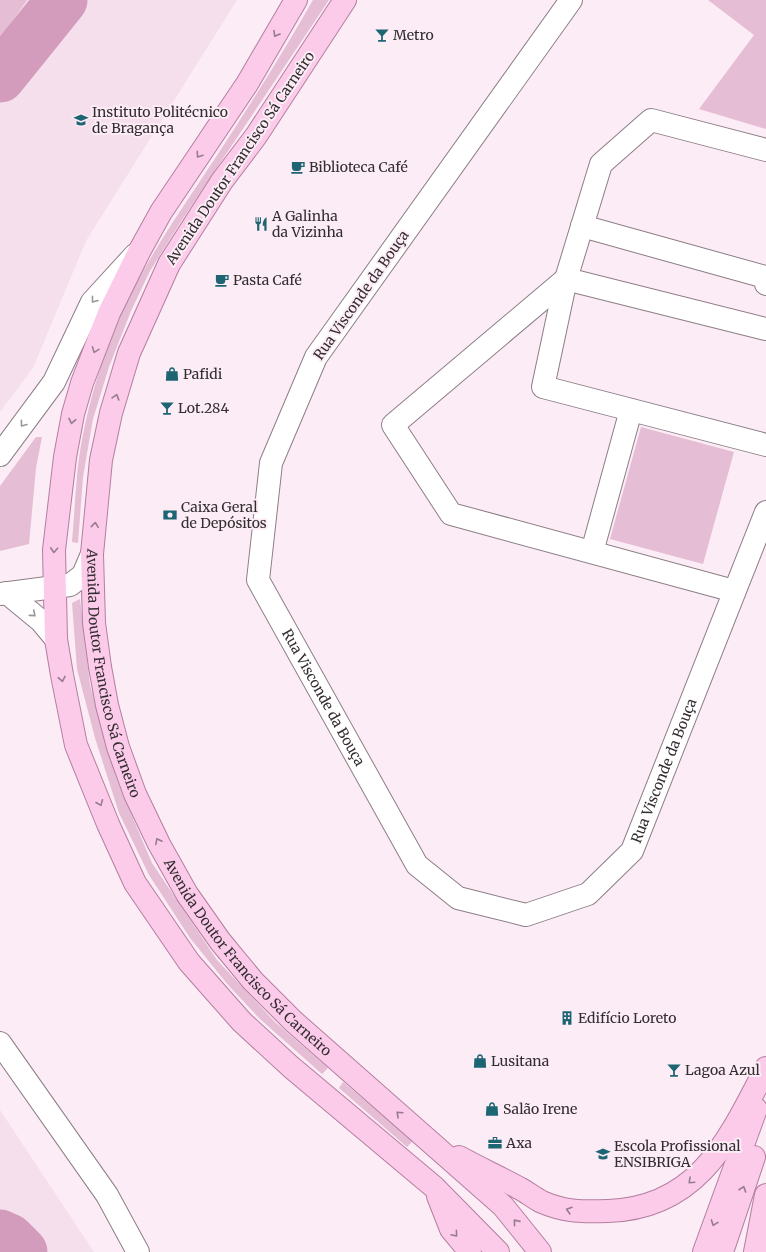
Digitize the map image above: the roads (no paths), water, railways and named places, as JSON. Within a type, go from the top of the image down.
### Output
[{"type":"main road","points":[[296,0],[247,84],[161,212],[140,250],[109,313],[82,383],[73,414],[65,457],[56,525],[54,550],[56,639],[62,675],[79,752],[135,883],[189,962],[242,1022],[284,1061],[434,1187],[498,1252]]},
{"type":"main road","name":"Avenida Doutor Francisco Sá Carneiro","points":[[345,0],[256,136],[222,181],[169,264],[129,353],[111,413],[101,460],[92,554],[95,630],[107,705],[118,747],[135,794],[159,844],[187,894],[220,941],[253,981],[292,1021],[384,1100],[428,1141],[503,1206],[540,1252]]},
{"type":"main road","points":[[428,1141],[542,1202],[576,1212],[615,1211],[653,1205],[688,1185],[712,1161],[741,1116],[766,1068]]},
{"type":"main road","points":[[704,1252],[766,1081]]},
{"type":"main road","points":[[722,1252],[766,1123]]},
{"type":"main road","points":[[434,1187],[451,1229],[470,1252]]},
{"type":"main road","points":[[755,1252],[766,1195]]},
{"type":"street","name":"Rua Visconde da Bouça","points":[[571,0],[316,357],[270,464],[258,580],[417,865],[458,898],[526,914],[588,894],[632,851],[766,512]]},
{"type":"street","points":[[766,150],[651,120],[601,164],[566,279],[543,387],[766,445]]},
{"type":"street","points":[[582,226],[764,277],[766,284]]},
{"type":"street","points":[[0,455],[54,382],[92,302],[140,250]]},
{"type":"street","points":[[566,279],[393,425],[451,514],[734,591]]},
{"type":"street","points":[[566,279],[766,329]]},
{"type":"street","points":[[592,552],[630,410]]},
{"type":"street","points":[[4,593],[70,585],[83,575],[92,554]]},
{"type":"street","points":[[4,593],[41,621],[56,639]]},
{"type":"street","points":[[0,1043],[107,1194],[138,1252]]},
{"type":"waterway","points":[[0,77],[62,0]]},
{"type":"waterway","points":[[0,1235],[9,1239],[22,1252]]},
{"type":"place","name":"Metro","points":[[382,35]]},
{"type":"place","name":"Instituto Politécnico de Bragança","points":[[81,120]]},
{"type":"place","name":"Biblioteca Café","points":[[298,167]]},
{"type":"place","name":"A Galinha da Vizinha","points":[[261,224]]},
{"type":"place","name":"Pasta Café","points":[[222,280]]},
{"type":"place","name":"Pafidi","points":[[172,374]]},
{"type":"place","name":"Lot.284","points":[[167,408]]},
{"type":"place","name":"Caixa Geral de Depósitos","points":[[170,515]]},
{"type":"place","name":"Edifício Loreto","points":[[567,1018]]},
{"type":"place","name":"Lusitana","points":[[480,1061]]},
{"type":"place","name":"Lagoa Azul","points":[[674,1070]]},
{"type":"place","name":"Salão Irene","points":[[492,1109]]},
{"type":"place","name":"Axa","points":[[495,1143]]},
{"type":"place","name":"Escola Profissional ENSIBRIGA","points":[[603,1154]]}]
